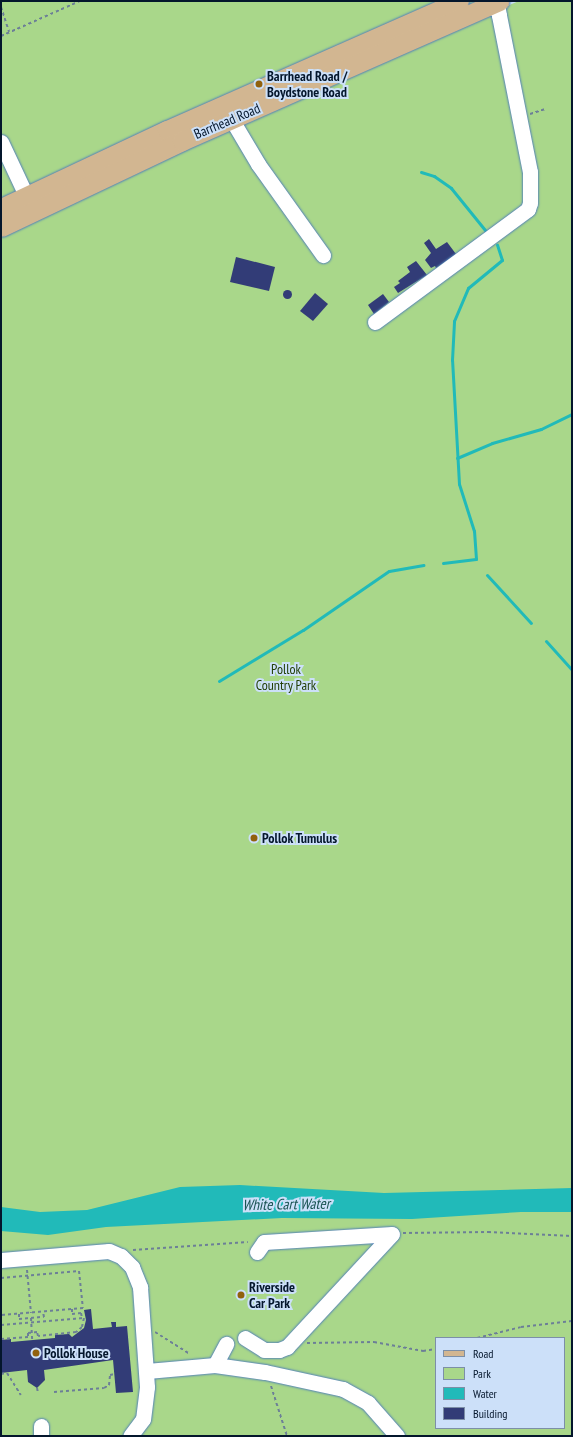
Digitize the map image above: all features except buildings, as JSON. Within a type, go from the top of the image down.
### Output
[{"type":"main road","name":"Barrhead Road","points":[[330,67],[459,1]]},
{"type":"main road","name":"Barrhead Road","points":[[1,227],[30,204],[228,112],[330,67],[492,3]]},
{"type":"main road","name":"Barrhead Road","points":[[1,208],[30,204]]},
{"type":"street","points":[[375,322],[528,209],[532,190],[530,172],[498,10],[492,3]]},
{"type":"street","points":[[228,112],[290,212],[323,255]]},
{"type":"street","points":[[1,142],[30,204]]},
{"type":"street","points":[[260,1247],[392,1234]]},
{"type":"street","points":[[245,1338],[264,1350],[279,1350],[293,1342],[392,1234]]},
{"type":"street","points":[[1,1260],[110,1251],[126,1260],[136,1273],[140,1287],[147,1371],[145,1412],[139,1426],[130,1436]]},
{"type":"street","points":[[209,1366],[226,1344]]},
{"type":"street","points":[[147,1371],[209,1366],[265,1372],[343,1389],[368,1403],[397,1436]]},
{"type":"path","points":[[1,36],[80,1]]},
{"type":"path","points":[[1,7],[9,33]]},
{"type":"path","points":[[392,1234],[488,1232],[572,1236]]},
{"type":"path","points":[[110,1251],[260,1247]]},
{"type":"path","points":[[1,1278],[28,1274],[79,1272],[83,1308],[1,1315]]},
{"type":"path","points":[[28,1274],[31,1313]]},
{"type":"path","points":[[1,1339],[28,1337],[28,1333],[38,1332],[38,1336],[76,1332],[83,1325],[84,1318],[82,1318],[82,1313],[72,1314],[72,1309]]},
{"type":"path","points":[[19,1314],[19,1319],[44,1317],[43,1312]]},
{"type":"path","points":[[31,1318],[32,1340]]},
{"type":"path","points":[[1,1326],[82,1318]]},
{"type":"path","points":[[486,1337],[496,1336],[521,1327],[572,1321]]},
{"type":"path","points":[[143,1326],[178,1344],[209,1366]]},
{"type":"path","points":[[293,1342],[316,1345],[374,1342],[423,1351],[435,1349]]},
{"type":"path","points":[[265,1372],[274,1392],[287,1436]]},
{"type":"path","points":[[1,1374],[7,1374],[21,1395]]},
{"type":"path","points":[[54,1392],[104,1388],[109,1385],[110,1374],[114,1374]]},
{"type":"path","points":[[37,1388],[38,1394]]},
{"type":"green space","name":"Pollok Country Park","points":[[1,1],[482,1],[488,14],[519,1],[572,1],[572,1436],[1,1436]]},
{"type":"water","name":"White Cart Water","points":[[240,1185],[384,1193],[572,1188],[572,1212],[521,1212],[412,1219],[282,1218],[106,1227],[48,1235],[1,1231],[1,1207],[40,1212],[87,1210],[180,1187]]},
{"type":"waterway","points":[[421,172],[434,176],[451,188],[485,230]]},
{"type":"waterway","points":[[443,563],[476,559],[474,531],[459,484],[452,360],[454,321],[468,288],[502,260],[497,245]]},
{"type":"waterway","points":[[457,458],[492,443],[541,429],[572,414]]},
{"type":"waterway","points":[[219,681],[303,630],[389,571],[423,565]]},
{"type":"waterway","points":[[487,575],[531,623]]},
{"type":"waterway","points":[[546,641],[572,670]]},
{"type":"place","name":"Barrhead Road / Boydstone Road","points":[[259,84]]},
{"type":"place","name":"Pollok Tumulus","points":[[254,838]]},
{"type":"place","name":"Riverside Car Park","points":[[241,1295]]},
{"type":"place","name":"Pollok House","points":[[36,1353]]}]
